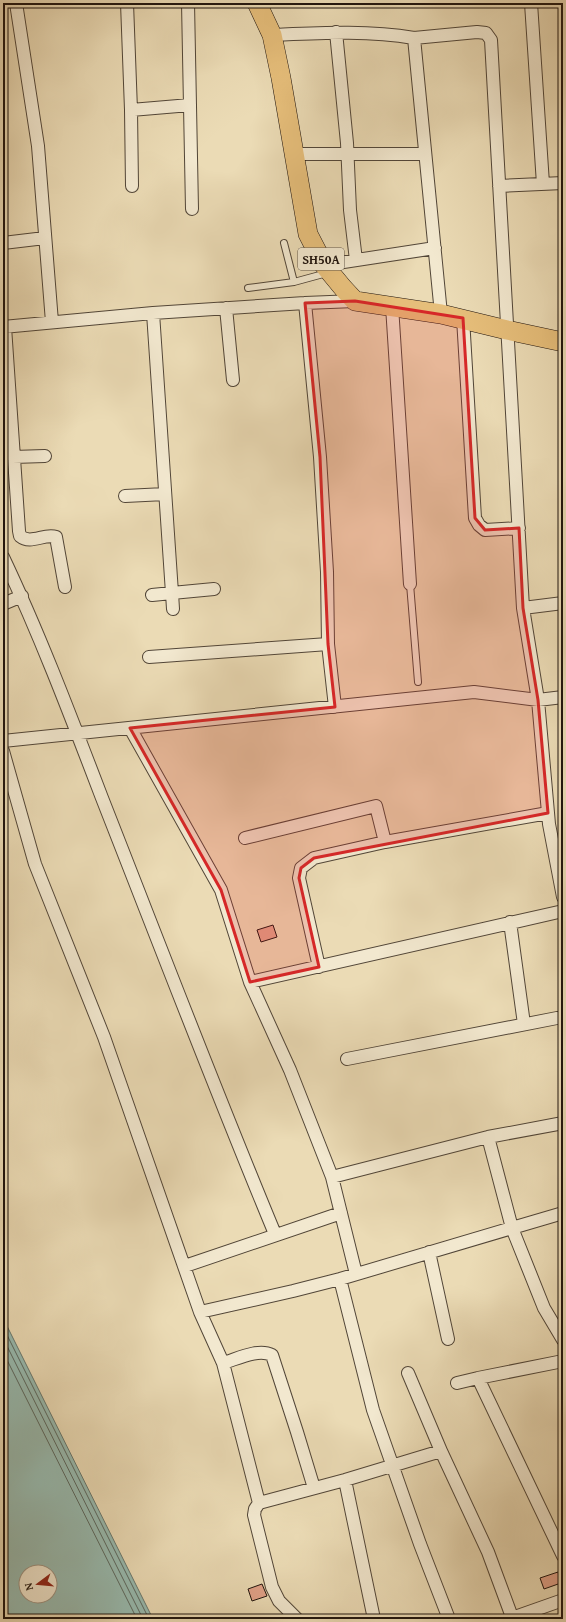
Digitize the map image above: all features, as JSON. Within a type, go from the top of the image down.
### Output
[{"type":"main road","name":"SH50A","points":[[257,3],[272,35],[281,78],[308,234],[327,268],[355,301]]},
{"type":"main road","points":[[355,301],[463,318],[507,330],[563,342]]},
{"type":"street","points":[[16,3],[38,146],[52,322]]},
{"type":"street","points":[[127,3],[132,186]]},
{"type":"street","points":[[188,3],[192,210]]},
{"type":"street","points":[[531,3],[543,184]]},
{"type":"street","points":[[272,35],[336,32],[395,34],[414,38],[477,32],[486,33],[492,40],[518,528],[524,608],[538,700],[548,813],[563,897]]},
{"type":"street","points":[[336,32],[348,154],[350,210],[356,260]]},
{"type":"street","points":[[414,38],[441,314]]},
{"type":"street","points":[[131,110],[190,104]]},
{"type":"street","points":[[294,154],[425,154]]},
{"type":"street","points":[[499,186],[563,183]]},
{"type":"street","points":[[3,242],[45,238]]},
{"type":"street","points":[[327,268],[356,260],[435,248]]},
{"type":"street","points":[[65,588],[56,537],[50,536],[28,540],[20,536],[18,526],[4,327],[153,313],[305,302],[355,301]]},
{"type":"street","points":[[305,302],[320,457],[327,572],[328,644],[335,707]]},
{"type":"street","points":[[392,306],[410,584]]},
{"type":"street","points":[[226,308],[233,380]]},
{"type":"street","points":[[153,313],[173,609]]},
{"type":"street","points":[[463,318],[475,518],[479,525],[485,530],[518,528]]},
{"type":"street","points":[[13,457],[45,456]]},
{"type":"street","points":[[125,496],[165,494]]},
{"type":"street","points":[[3,557],[22,596],[77,733],[226,1117],[275,1234]]},
{"type":"street","points":[[152,595],[214,589]]},
{"type":"street","points":[[3,604],[22,596]]},
{"type":"street","points":[[524,608],[563,603]]},
{"type":"street","points":[[149,656],[328,644]]},
{"type":"street","points":[[3,741],[474,692],[538,700],[563,697]]},
{"type":"street","points":[[130,728],[220,890],[250,982],[290,1070],[332,1178],[356,1274]]},
{"type":"street","points":[[3,751],[36,864],[104,1038],[200,1312],[223,1363],[259,1503]]},
{"type":"street","points":[[245,838],[376,806],[385,842]]},
{"type":"street","points":[[319,966],[299,878],[301,868],[314,858],[385,842],[548,813]]},
{"type":"street","points":[[250,982],[563,910]]},
{"type":"street","points":[[510,922],[524,1024]]},
{"type":"street","points":[[347,1059],[557,1018]]},
{"type":"street","points":[[332,1178],[488,1137],[563,1123]]},
{"type":"street","points":[[488,1137],[512,1228],[544,1308],[563,1340]]},
{"type":"street","points":[[185,1266],[275,1234],[341,1213]]},
{"type":"street","points":[[200,1312],[340,1279],[563,1213]]},
{"type":"street","points":[[429,1252],[448,1339]]},
{"type":"street","points":[[340,1279],[373,1410],[449,1619]]},
{"type":"street","points":[[223,1363],[259,1352],[272,1355],[298,1432],[314,1488]]},
{"type":"street","points":[[457,1383],[563,1361]]},
{"type":"street","points":[[408,1373],[441,1451],[488,1552],[510,1618],[563,1600]]},
{"type":"street","points":[[478,1378],[563,1556]]},
{"type":"street","points":[[298,1619],[279,1601],[272,1587],[254,1515],[255,1508],[259,1503],[345,1480],[441,1451]]},
{"type":"street","points":[[345,1480],[374,1619]]},
{"type":"lane","points":[[284,244],[294,282]]},
{"type":"lane","points":[[248,288],[313,278],[327,268]]},
{"type":"lane","points":[[410,584],[418,682]]},
{"type":"highlighted area","points":[[355,301],[463,318],[475,518],[485,530],[519,528],[523,608],[538,700],[548,813],[314,858],[301,868],[299,878],[319,967],[250,982],[221,890],[130,728],[335,707],[328,644],[320,457],[305,303]]},
{"type":"water","points":[[3,1318],[153,1619],[3,1619]]},
{"type":"building","points":[[273,925],[277,937],[261,942],[257,930]]},
{"type":"building","points":[[558,1572],[561,1583],[544,1589],[540,1578]]},
{"type":"building","points":[[262,1584],[267,1596],[252,1601],[248,1589]]}]
